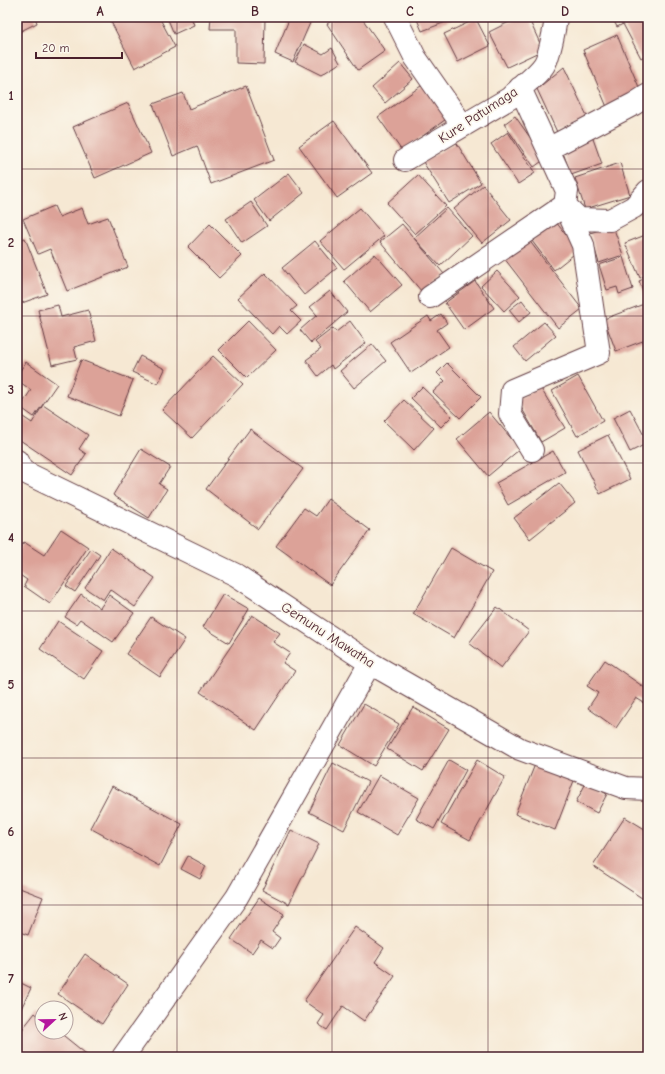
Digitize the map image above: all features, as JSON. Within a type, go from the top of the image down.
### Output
[{"type":"street","points":[[395,17],[415,57],[463,126]]},
{"type":"street","name":"Kure Patumaga","points":[[405,160],[510,98],[545,65],[556,17]]},
{"type":"street","points":[[520,88],[567,191],[565,206],[583,245],[599,353],[512,390],[510,414],[532,450]]},
{"type":"street","points":[[548,149],[634,104],[648,95]]},
{"type":"street","points":[[565,206],[579,219],[610,220],[634,207],[648,191]]},
{"type":"street","points":[[430,297],[565,206]]},
{"type":"street","name":"Gemunu Mawatha","points":[[17,461],[22,470],[236,575],[370,663],[520,748],[626,788],[648,789]]},
{"type":"street","points":[[123,1057],[237,897],[370,663]]},
{"type":"building","points":[[17,17],[35,17],[37,23],[17,33]]},
{"type":"building","points":[[159,17],[175,47],[135,68],[109,18]]},
{"type":"building","points":[[167,17],[191,17],[194,25],[174,34]]},
{"type":"building","points":[[211,17],[265,17],[264,64],[236,63],[236,29],[210,29]]},
{"type":"building","points":[[290,17],[310,23],[293,62],[275,54]]},
{"type":"building","points":[[336,17],[361,17],[385,51],[358,70],[327,24]]},
{"type":"building","points":[[416,17],[449,17],[451,20],[422,31]]},
{"type":"building","points":[[519,17],[528,17],[543,50],[507,67],[489,32]]},
{"type":"building","points":[[612,17],[648,17],[648,54],[641,58],[623,24],[617,27]]},
{"type":"building","points":[[476,19],[490,46],[458,62],[444,34]]},
{"type":"building","points":[[617,35],[641,92],[607,107],[583,50]]},
{"type":"building","points":[[304,44],[323,54],[332,48],[340,63],[321,75],[295,62]]},
{"type":"building","points":[[400,63],[413,79],[385,103],[372,88]]},
{"type":"building","points":[[564,67],[588,118],[557,132],[537,89]]},
{"type":"building","points":[[425,83],[449,117],[402,151],[378,117]]},
{"type":"building","points":[[246,86],[274,160],[211,184],[197,146],[173,156],[153,104],[183,93],[189,109]]},
{"type":"building","points":[[128,103],[151,153],[95,178],[73,127]]},
{"type":"building","points":[[515,116],[545,159],[534,167],[504,124]]},
{"type":"building","points":[[334,121],[372,173],[337,198],[299,146]]},
{"type":"building","points":[[508,132],[535,173],[518,184],[491,144]]},
{"type":"building","points":[[592,136],[602,164],[571,175],[561,147]]},
{"type":"building","points":[[456,142],[481,183],[449,203],[423,162]]},
{"type":"building","points":[[620,163],[630,195],[585,209],[575,178]]},
{"type":"building","points":[[289,173],[304,193],[269,221],[254,200]]},
{"type":"building","points":[[418,175],[446,206],[415,234],[387,203]]},
{"type":"building","points":[[483,185],[511,220],[482,243],[454,209]]},
{"type":"building","points":[[251,202],[267,226],[242,243],[226,219]]},
{"type":"building","points":[[54,206],[59,217],[82,208],[88,224],[108,217],[128,267],[67,291],[50,249],[38,254],[23,219]]},
{"type":"building","points":[[360,208],[384,236],[344,269],[320,241]]},
{"type":"building","points":[[447,208],[472,236],[440,266],[414,238]]},
{"type":"building","points":[[556,222],[578,251],[554,270],[532,241]]},
{"type":"building","points":[[210,224],[242,256],[219,278],[188,247]]},
{"type":"building","points":[[402,224],[444,274],[422,292],[380,242]]},
{"type":"building","points":[[613,226],[623,255],[599,263],[590,233]]},
{"type":"building","points":[[648,234],[648,274],[640,278],[625,243]]},
{"type":"building","points":[[25,238],[47,294],[19,304],[17,298],[17,241]]},
{"type":"building","points":[[528,239],[582,309],[558,328],[504,258]]},
{"type":"building","points":[[315,241],[337,268],[304,295],[282,268]]},
{"type":"building","points":[[375,254],[402,285],[370,312],[344,281]]},
{"type":"building","points":[[623,257],[633,289],[619,294],[617,287],[607,290],[599,265]]},
{"type":"building","points":[[497,271],[520,296],[504,311],[481,286]]},
{"type":"building","points":[[265,273],[297,306],[291,311],[301,321],[287,334],[279,326],[272,334],[238,298]]},
{"type":"building","points":[[648,277],[648,294],[645,295],[639,281]]},
{"type":"building","points":[[475,281],[494,308],[464,330],[445,303]]},
{"type":"building","points":[[330,291],[347,312],[311,343],[300,330],[317,315],[310,307]]},
{"type":"building","points":[[522,300],[531,312],[519,322],[509,310]]},
{"type":"building","points":[[644,304],[648,315],[648,339],[616,351],[604,319]]},
{"type":"building","points":[[58,305],[61,317],[88,310],[96,341],[74,347],[77,359],[52,365],[38,310]]},
{"type":"building","points":[[441,314],[447,323],[437,330],[449,347],[411,373],[390,342],[428,316],[431,321]]},
{"type":"building","points":[[248,321],[276,350],[247,378],[219,350]]},
{"type":"building","points":[[350,321],[366,343],[333,369],[331,365],[318,376],[306,360],[321,349],[315,342],[333,328],[336,332]]},
{"type":"building","points":[[544,322],[556,335],[525,361],[514,347]]},
{"type":"building","points":[[372,344],[386,361],[354,388],[340,371]]},
{"type":"building","points":[[140,356],[165,369],[158,384],[132,372]]},
{"type":"building","points":[[213,356],[243,384],[192,438],[162,410]]},
{"type":"building","points":[[81,360],[133,380],[119,416],[67,396]]},
{"type":"building","points":[[26,362],[57,384],[34,417],[20,407],[31,390],[17,380],[17,375]]},
{"type":"building","points":[[447,363],[481,397],[460,418],[433,392],[445,381],[437,373]]},
{"type":"building","points":[[578,376],[603,421],[577,436],[552,391]]},
{"type":"building","points":[[422,387],[452,416],[441,427],[411,398]]},
{"type":"building","points":[[540,387],[565,428],[541,442],[517,400]]},
{"type":"building","points":[[404,400],[434,428],[414,450],[384,421]]},
{"type":"building","points":[[43,405],[88,435],[79,449],[86,454],[72,475],[17,438],[17,413],[32,423]]},
{"type":"building","points":[[630,409],[648,443],[630,452],[613,418]]},
{"type":"building","points":[[489,412],[520,449],[488,476],[457,439]]},
{"type":"building","points":[[250,429],[303,469],[258,529],[206,489]]},
{"type":"building","points":[[608,435],[630,479],[600,494],[578,450]]},
{"type":"building","points":[[141,449],[170,467],[159,484],[167,489],[149,518],[113,495]]},
{"type":"building","points":[[553,451],[565,472],[508,505],[496,483]]},
{"type":"building","points":[[559,483],[575,503],[530,539],[514,518]]},
{"type":"building","points":[[328,499],[370,530],[330,585],[276,546],[304,508],[316,516]]},
{"type":"building","points":[[61,529],[88,547],[50,604],[24,586],[27,580],[17,573],[17,552],[24,542],[44,555]]},
{"type":"building","points":[[111,548],[155,578],[135,607],[110,589],[103,600],[85,588]]},
{"type":"building","points":[[451,548],[492,572],[454,638],[413,614]]},
{"type":"building","points":[[91,549],[100,555],[75,592],[66,586]]},
{"type":"building","points":[[81,594],[100,608],[109,595],[134,613],[113,642],[80,619],[76,624],[65,617]]},
{"type":"building","points":[[223,594],[249,609],[229,643],[203,627]]},
{"type":"building","points":[[497,607],[529,631],[501,668],[469,643]]},
{"type":"building","points":[[252,615],[280,633],[273,642],[290,653],[283,663],[295,671],[256,730],[200,692]]},
{"type":"building","points":[[151,617],[185,639],[160,677],[126,654]]},
{"type":"building","points":[[58,621],[103,651],[84,679],[40,649]]},
{"type":"building","points":[[605,660],[648,690],[648,701],[646,704],[636,698],[616,728],[588,708],[598,693],[587,686]]},
{"type":"building","points":[[364,704],[399,724],[374,766],[340,745]]},
{"type":"building","points":[[413,707],[449,729],[423,771],[387,749]]},
{"type":"building","points":[[449,760],[466,770],[434,829],[416,819]]},
{"type":"building","points":[[477,760],[505,777],[470,840],[441,824]]},
{"type":"building","points":[[536,762],[575,778],[555,830],[515,814]]},
{"type":"building","points":[[333,763],[368,782],[344,830],[309,812]]},
{"type":"building","points":[[379,775],[419,798],[397,835],[358,812]]},
{"type":"building","points":[[586,783],[607,794],[597,813],[576,802]]},
{"type":"building","points":[[112,786],[182,824],[160,866],[90,828]]},
{"type":"building","points":[[625,817],[648,831],[648,902],[593,866]]},
{"type":"building","points":[[291,830],[319,844],[289,904],[262,890]]},
{"type":"building","points":[[188,856],[206,866],[200,879],[181,869]]},
{"type":"building","points":[[17,887],[43,897],[28,935],[17,931]]},
{"type":"building","points":[[259,898],[284,914],[272,932],[280,938],[273,948],[261,940],[252,953],[231,939]]},
{"type":"building","points":[[355,927],[384,948],[375,962],[395,976],[364,1021],[343,1006],[327,1030],[318,1024],[324,1015],[304,1001]]},
{"type":"building","points":[[85,954],[128,984],[102,1024],[74,1005],[74,1000],[67,1000],[58,994]]},
{"type":"building","points":[[17,981],[31,988],[17,1017]]},
{"type":"building","points":[[34,1014],[34,1040],[69,1040],[90,1057],[17,1057],[17,1036]]}]
